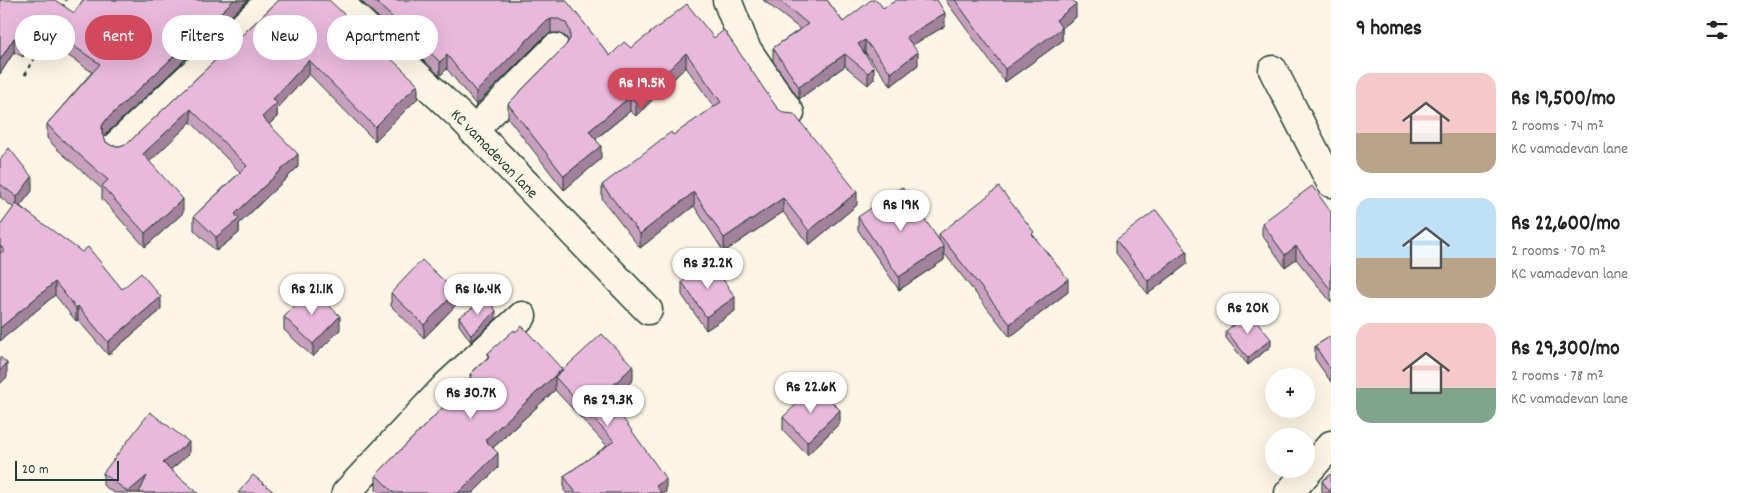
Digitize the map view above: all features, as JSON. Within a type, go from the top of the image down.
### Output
[{"type":"street","points":[[118,145],[271,0]]},
{"type":"street","name":"KC vamadevan lane","points":[[337,0],[460,116],[648,310]]},
{"type":"street","points":[[727,0],[746,48],[790,114]]},
{"type":"street","points":[[473,131],[555,48]]},
{"type":"street","points":[[1273,70],[1331,183]]},
{"type":"street","points":[[346,493],[446,386],[522,316]]},
{"type":"street","points":[[1289,493],[1331,445]]},
{"type":"path","points":[[62,8],[66,0]]},
{"type":"path","points":[[25,75],[33,60]]},
{"type":"building","points":[[0,0],[55,0],[74,13],[83,0],[234,0],[218,15],[162,15],[162,60],[170,60],[106,120],[102,126],[102,134],[106,142],[112,146],[128,143],[216,60],[243,60],[243,34],[253,25],[253,60],[309,60],[273,99],[277,103],[262,117],[298,154],[235,214],[239,219],[216,237],[194,216],[247,166],[191,109],[143,154],[183,199],[145,233],[102,186],[108,180],[47,124],[100,64],[94,60],[152,60],[152,15],[85,15],[85,54],[75,47],[75,15],[15,15],[15,39],[0,60]]},
{"type":"building","points":[[279,0],[329,0],[345,15],[327,15],[327,60],[393,60],[418,84],[375,127],[309,60],[317,60],[317,15],[263,15]]},
{"type":"building","points":[[374,0],[566,0],[610,56],[624,42],[631,48],[687,4],[714,38],[724,30],[777,108],[784,113],[794,114],[857,192],[809,231],[783,198],[724,238],[694,192],[640,234],[602,185],[671,132],[673,135],[721,102],[686,53],[636,102],[630,97],[589,131],[601,146],[564,176],[508,104],[566,45],[570,39],[570,31],[566,23],[559,19],[551,19],[544,23],[476,92],[447,55],[440,62],[438,60],[438,15],[390,15]]},
{"type":"building","points":[[779,0],[827,0],[843,22],[871,0],[877,0],[883,8],[897,0],[937,0],[945,13],[906,37],[918,52],[891,73],[865,40],[858,44],[874,67],[868,73],[845,54],[799,87],[773,48],[808,24]]},
{"type":"building","points":[[955,0],[1072,0],[1076,4],[1056,20],[1062,28],[1005,69]]},
{"type":"building","points":[[9,148],[32,177],[17,197],[0,184],[0,160]]},
{"type":"building","points":[[1312,186],[1331,212],[1331,290],[1296,246],[1285,255],[1262,223]]},
{"type":"building","points":[[902,187],[944,247],[899,277],[858,217]]},
{"type":"building","points":[[999,187],[1034,232],[1032,234],[1068,279],[1010,324],[939,234]]},
{"type":"building","points":[[16,204],[82,252],[88,247],[122,289],[141,273],[161,297],[108,342],[55,282],[0,328],[0,253],[5,250],[0,246],[0,226]]},
{"type":"building","points":[[1156,210],[1187,251],[1148,281],[1116,240]]},
{"type":"building","points":[[422,260],[456,292],[424,325],[391,293]]},
{"type":"building","points":[[711,262],[735,297],[706,317],[682,282]]},
{"type":"building","points":[[311,289],[340,316],[313,344],[284,317]]},
{"type":"building","points":[[487,298],[496,311],[471,335],[459,317]]},
{"type":"building","points":[[1249,312],[1271,339],[1248,358],[1226,331]]},
{"type":"building","points":[[522,326],[562,369],[485,440],[498,453],[458,493],[394,493],[376,475],[473,377],[470,374],[490,356],[488,353],[514,330],[515,332]]},
{"type":"building","points":[[602,334],[633,366],[605,393],[666,479],[656,486],[662,493],[576,493],[564,476],[614,441],[555,377]]},
{"type":"building","points":[[1331,336],[1331,370],[1315,346]]},
{"type":"building","points":[[0,357],[7,363],[0,371]]},
{"type":"building","points":[[816,386],[840,410],[807,442],[783,417]]},
{"type":"building","points":[[150,412],[189,442],[163,463],[198,493],[139,493],[147,476],[128,492],[103,473]]},
{"type":"building","points":[[1331,474],[1331,493],[1322,481]]},
{"type":"building","points":[[253,475],[275,493],[238,493]]}]
